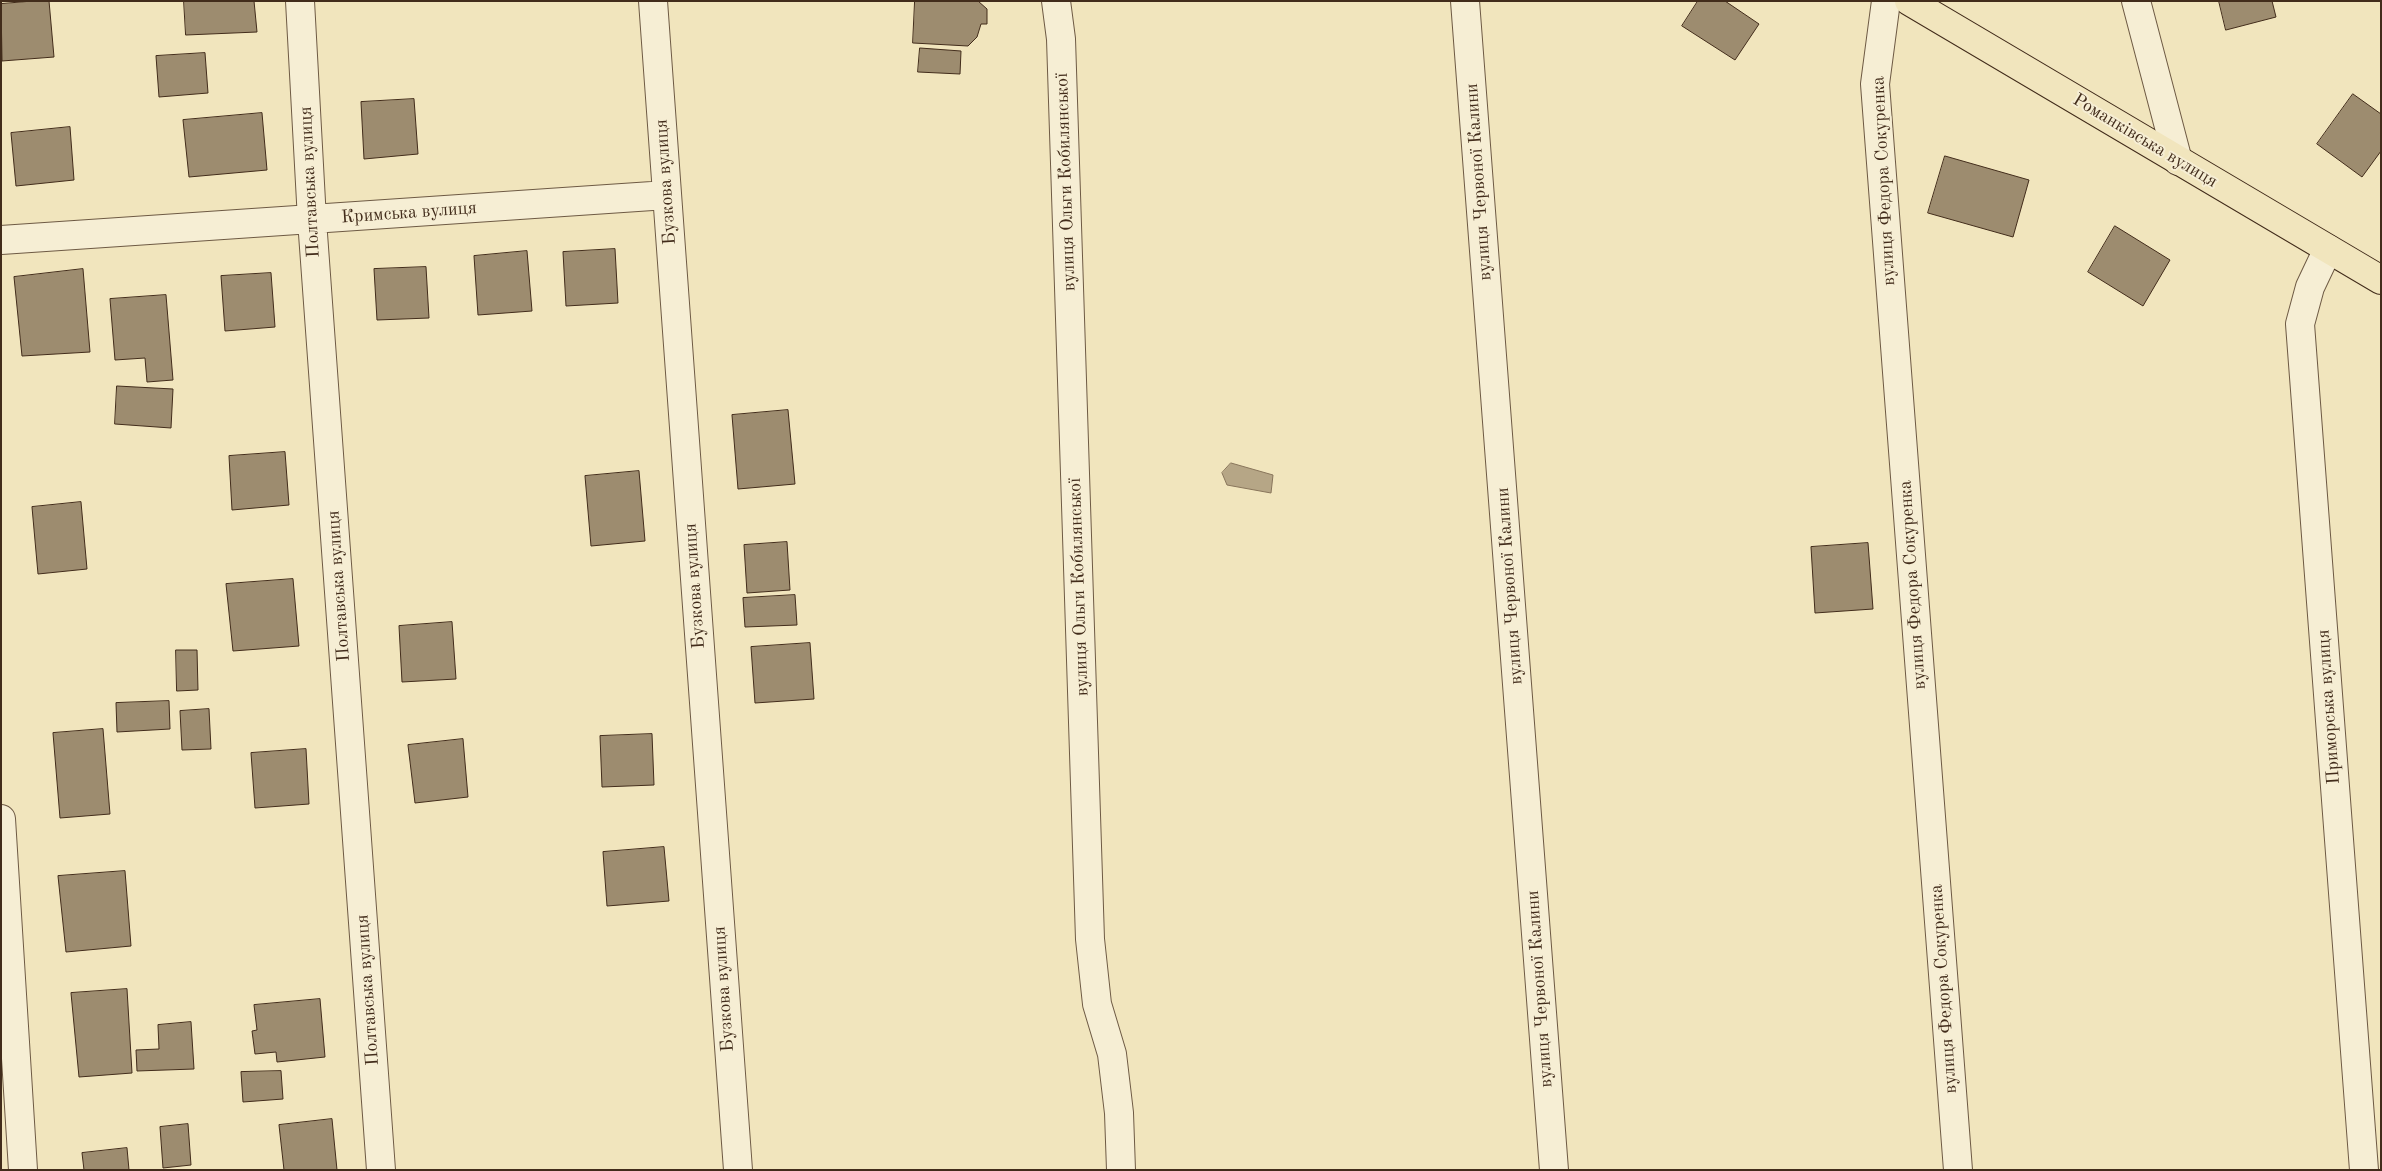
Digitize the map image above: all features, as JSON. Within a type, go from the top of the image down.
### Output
[{"type":"main road","name":"Романківська вулиця","points":[[1909,1],[2381,280]]},
{"type":"street","name":"Полтавська вулиця","points":[[300,1],[312,220],[381,1170]]},
{"type":"street","name":"Бузкова вулиця","points":[[653,1],[738,1170]]},
{"type":"street","name":"вулиця Ольги Кобилянської","points":[[1056,1],[1061,40],[1090,939],[1097,1004],[1112,1054],[1119,1113],[1121,1170]]},
{"type":"street","name":"вулиця Червоної Калини","points":[[1465,1],[1554,1170]]},
{"type":"street","name":"вулиця Федора Сокуренка","points":[[1886,1],[1875,84],[1958,1170]]},
{"type":"street","points":[[2136,1],[2178,161]]},
{"type":"street","name":"Кримська вулиця","points":[[1,240],[667,195]]},
{"type":"street","name":"Приморська вулиця","points":[[2328,249],[2310,287],[2300,324],[2364,1170]]},
{"type":"street","points":[[1,819],[23,1170]]},
{"type":"shaded area","points":[[1231,463],[1273,475],[1271,493],[1227,485],[1222,473]]},
{"type":"building","points":[[49,1],[54,57],[2,61],[1,4]]},
{"type":"building","points":[[184,1],[254,1],[257,32],[186,35]]},
{"type":"building","points":[[915,1],[978,1],[987,9],[987,24],[981,24],[977,37],[968,46],[913,43]]},
{"type":"building","points":[[1698,1],[1725,1],[1759,24],[1735,60],[1682,26]]},
{"type":"building","points":[[2219,1],[2272,1],[2276,17],[2226,30]]},
{"type":"building","points":[[920,48],[961,51],[960,74],[918,72]]},
{"type":"building","points":[[205,53],[208,93],[159,97],[156,56]]},
{"type":"building","points":[[2353,94],[2381,114],[2381,151],[2362,177],[2317,144]]},
{"type":"building","points":[[414,99],[418,154],[364,159],[361,102]]},
{"type":"building","points":[[262,113],[267,170],[189,177],[183,120]]},
{"type":"building","points":[[70,127],[74,180],[16,186],[11,133]]},
{"type":"building","points":[[1945,156],[2029,180],[2013,237],[1928,213]]},
{"type":"building","points":[[2115,226],[2170,260],[2143,306],[2088,272]]},
{"type":"building","points":[[615,249],[618,303],[566,306],[563,252]]},
{"type":"building","points":[[527,251],[532,311],[478,315],[474,256]]},
{"type":"building","points":[[426,267],[429,318],[377,320],[374,269]]},
{"type":"building","points":[[83,269],[90,352],[22,356],[14,277]]},
{"type":"building","points":[[271,273],[275,327],[225,331],[221,276]]},
{"type":"building","points":[[166,295],[173,380],[147,382],[145,358],[115,360],[110,299]]},
{"type":"building","points":[[117,386],[173,389],[171,428],[115,424]]},
{"type":"building","points":[[788,410],[795,484],[738,489],[732,415]]},
{"type":"building","points":[[285,452],[289,505],[232,510],[229,456]]},
{"type":"building","points":[[639,471],[645,541],[591,546],[585,476]]},
{"type":"building","points":[[81,502],[87,569],[38,574],[32,507]]},
{"type":"building","points":[[787,542],[790,590],[747,593],[744,545]]},
{"type":"building","points":[[1868,543],[1873,609],[1815,613],[1811,547]]},
{"type":"building","points":[[293,579],[299,646],[233,651],[226,584]]},
{"type":"building","points":[[795,595],[797,625],[745,627],[743,598]]},
{"type":"building","points":[[452,622],[456,679],[402,682],[399,626]]},
{"type":"building","points":[[810,643],[814,699],[755,703],[751,647]]},
{"type":"building","points":[[176,650],[197,650],[198,690],[177,691]]},
{"type":"building","points":[[169,701],[170,729],[117,732],[116,703]]},
{"type":"building","points":[[209,709],[211,749],[182,750],[180,711]]},
{"type":"building","points":[[103,729],[110,814],[60,818],[53,733]]},
{"type":"building","points":[[652,734],[654,785],[602,787],[600,736]]},
{"type":"building","points":[[463,739],[468,797],[415,803],[408,745]]},
{"type":"building","points":[[306,749],[309,804],[255,808],[251,753]]},
{"type":"building","points":[[664,847],[669,901],[607,906],[603,852]]},
{"type":"building","points":[[125,871],[131,946],[66,952],[58,876]]},
{"type":"building","points":[[127,989],[132,1073],[79,1077],[71,993]]},
{"type":"building","points":[[320,999],[325,1057],[277,1062],[276,1052],[255,1054],[252,1031],[257,1030],[254,1005]]},
{"type":"building","points":[[191,1022],[194,1069],[137,1071],[136,1050],[159,1049],[158,1025]]},
{"type":"building","points":[[281,1071],[283,1099],[243,1102],[241,1072]]},
{"type":"building","points":[[332,1119],[337,1170],[284,1170],[279,1125]]},
{"type":"building","points":[[188,1124],[191,1165],[163,1168],[160,1127]]},
{"type":"building","points":[[127,1148],[129,1170],[84,1170],[82,1153]]}]
